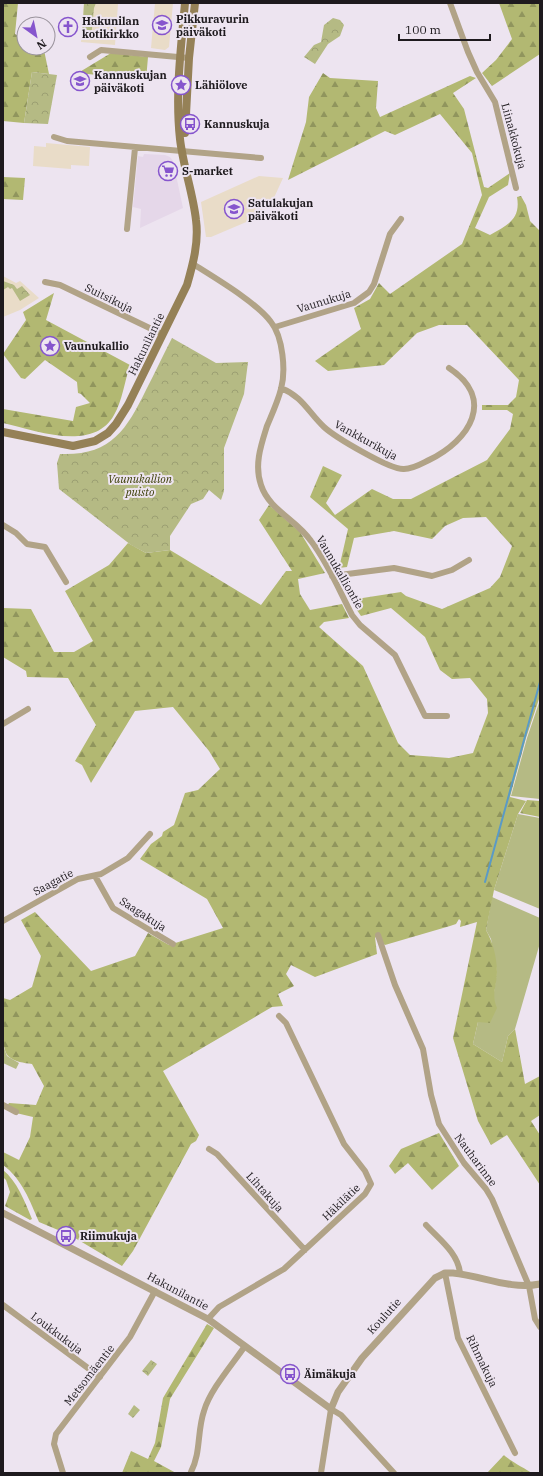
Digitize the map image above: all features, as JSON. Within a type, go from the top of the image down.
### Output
[{"type":"main road","name":"Hakunilantie","points":[[3,432],[73,446],[87,444],[108,433],[122,416],[187,285],[193,264],[196,244],[196,220],[180,141],[178,110],[184,3]]},
{"type":"main road","name":"Hakunilantie","points":[[183,151],[185,141],[185,108],[189,58],[195,3]]},
{"type":"street","name":"Liinakkokuja","points":[[450,3],[471,58],[495,102],[516,188]]},
{"type":"street","points":[[90,57],[101,50],[189,58]]},
{"type":"street","points":[[54,137],[67,142],[261,158]]},
{"type":"street","points":[[127,229],[135,148]]},
{"type":"street","name":"Vaunukuja","points":[[274,326],[354,303],[370,292],[390,234],[401,219]]},
{"type":"street","name":"Vaunukalliontie","points":[[193,264],[258,308],[274,326],[283,358],[282,388],[259,454],[259,476],[261,484],[273,504],[312,540],[352,615],[360,625],[394,655],[425,716],[447,716]]},
{"type":"street","name":"Suitsikuja","points":[[46,282],[60,285],[162,334]]},
{"type":"street","name":"Vankkurikuja","points":[[282,388],[301,400],[320,423],[333,434],[387,464],[403,469],[414,467],[450,449],[461,436],[472,418],[475,407],[473,395],[459,374],[449,368]]},
{"type":"street","points":[[3,525],[16,533],[27,544],[45,547],[66,582]]},
{"type":"street","points":[[332,576],[394,568],[432,576],[452,570],[469,560]]},
{"type":"street","points":[[3,724],[28,709]]},
{"type":"street","name":"Saagatie","points":[[3,922],[78,879],[95,876],[128,858],[150,834]]},
{"type":"street","name":"Saagakuja","points":[[95,876],[113,908],[173,944]]},
{"type":"street","name":"Nauharinne","points":[[378,935],[395,985],[423,1049],[431,1095],[439,1124],[464,1163],[486,1189],[492,1199],[529,1286],[535,1319],[540,1327]]},
{"type":"street","name":"Häkilätie","points":[[208,1319],[219,1307],[284,1269],[365,1194],[371,1184],[365,1171],[344,1144],[286,1023],[279,1016]]},
{"type":"street","points":[[3,1105],[16,1112]]},
{"type":"street","name":"Lihtakuja","points":[[209,1150],[217,1154],[305,1250]]},
{"type":"street","name":"Hakunilantie","points":[[3,1213],[208,1319],[331,1409]]},
{"type":"street","points":[[426,1225],[459,1262],[460,1273]]},
{"type":"street","points":[[445,1273],[460,1273],[510,1286],[529,1286],[540,1284]]},
{"type":"street","name":"Koulutie","points":[[321,1473],[331,1409],[338,1392],[366,1352],[430,1281],[445,1273]]},
{"type":"street","name":"Rihmakuja","points":[[445,1273],[458,1338],[515,1453]]},
{"type":"street","name":"Metsomäentie","points":[[62,1473],[54,1444],[55,1436],[130,1337],[156,1291]]},
{"type":"street","name":"Loukkukuja","points":[[3,1305],[100,1377]]},
{"type":"street","points":[[191,1472],[196,1462],[203,1412],[208,1400],[245,1346]]},
{"type":"street","points":[[331,1409],[341,1415],[394,1473]]},
{"type":"shaded area","points":[[84,3],[123,3],[118,4],[115,45],[81,42]]},
{"type":"shaded area","name":"Pikkuravurin päiväkoti","points":[[155,3],[173,3],[169,47],[165,50],[151,48]]},
{"type":"shaded area","points":[[46,143],[90,147],[89,166],[71,165],[71,169],[33,166],[34,146],[46,147]]},
{"type":"shaded area","points":[[144,154],[165,155],[170,157],[173,161],[183,208],[140,228],[141,209],[133,207],[138,156],[143,157]]},
{"type":"shaded area","name":"Satulakujan päiväkoti","points":[[259,176],[283,178],[273,200],[259,216],[211,237],[206,237],[201,202]]},
{"type":"shaded area","points":[[3,276],[16,283],[20,281],[39,298],[20,310],[3,317]]},
{"type":"green space","points":[[3,3],[18,3],[15,34],[16,56],[45,56],[49,74],[32,72],[24,123],[3,121]]},
{"type":"green space","points":[[84,3],[96,3],[94,8],[91,39],[82,38]]},
{"type":"green space","points":[[499,3],[540,3],[540,54],[492,86],[482,73],[496,60],[512,39]]},
{"type":"green space","points":[[333,18],[340,20],[344,25],[340,36],[328,44],[315,64],[304,57],[314,45],[321,42],[324,25]]},
{"type":"green space","points":[[111,53],[148,57],[146,80],[78,73]]},
{"type":"green space","points":[[32,72],[57,75],[48,124],[24,123]]},
{"type":"green space","points":[[323,73],[330,78],[378,81],[376,108],[380,117],[470,76],[476,78],[453,93],[464,109],[484,187],[488,188],[510,173],[508,185],[489,197],[475,228],[490,235],[507,225],[515,216],[518,205],[517,197],[521,196],[526,205],[530,221],[540,231],[540,696],[526,738],[510,797],[526,801],[518,814],[494,890],[486,930],[493,945],[496,961],[497,977],[494,998],[497,1008],[490,1023],[478,1022],[473,1044],[502,1062],[508,1036],[515,1029],[525,1084],[540,1076],[540,1115],[531,1121],[540,1135],[540,1185],[507,1135],[491,1145],[478,1121],[453,1038],[477,922],[460,927],[461,921],[459,919],[456,924],[385,945],[375,937],[377,954],[315,977],[291,965],[286,974],[294,986],[278,994],[283,1006],[272,1007],[163,1071],[199,1135],[196,1141],[191,1144],[133,1251],[122,1266],[70,1235],[39,1222],[29,1198],[15,1177],[3,1165],[3,1152],[19,1160],[30,1137],[33,1117],[16,1113],[6,1108],[9,1103],[36,1105],[44,1086],[32,1064],[14,1060],[5,1052],[2,1020],[3,998],[10,1000],[32,987],[41,956],[21,920],[35,912],[91,971],[135,956],[148,933],[169,945],[223,928],[207,899],[140,859],[151,844],[162,836],[163,832],[174,825],[185,793],[198,790],[220,769],[209,751],[173,707],[135,711],[91,783],[82,765],[75,761],[96,725],[68,678],[27,677],[26,671],[3,657],[3,608],[31,609],[54,652],[74,652],[93,641],[65,591],[109,565],[128,543],[146,553],[170,550],[261,605],[286,571],[292,571],[259,520],[269,505],[300,532],[325,573],[298,579],[300,594],[310,610],[342,604],[349,618],[324,622],[319,627],[363,666],[398,743],[410,755],[449,758],[473,753],[488,713],[487,699],[470,678],[452,679],[440,670],[425,637],[391,608],[361,616],[350,600],[401,592],[406,596],[442,609],[490,588],[500,577],[512,546],[486,517],[463,518],[445,526],[432,539],[394,531],[354,538],[347,567],[339,568],[348,529],[310,497],[323,466],[342,475],[326,503],[335,515],[372,489],[393,499],[411,499],[487,460],[510,429],[513,414],[507,410],[482,410],[482,405],[508,405],[516,397],[519,380],[467,325],[439,325],[417,333],[384,365],[328,371],[315,361],[361,329],[354,308],[370,299],[379,283],[390,294],[462,244],[482,195],[472,153],[440,114],[395,135],[385,131],[288,180],[306,122],[309,97]]},
{"type":"green space","points":[[3,177],[25,178],[23,200],[3,199]]},
{"type":"green space","points":[[3,281],[14,285],[17,289],[22,286],[30,295],[20,301],[12,288],[10,289],[8,287],[3,290]]},
{"type":"green space","points":[[54,293],[46,320],[130,365],[117,410],[105,427],[92,433],[78,436],[63,436],[47,434],[3,423],[3,409],[73,421],[76,407],[90,403],[78,393],[77,382],[45,360],[25,379],[21,378],[3,354],[26,320],[23,312]]},
{"type":"green space","name":"Vaunukallion puisto","points":[[172,338],[216,363],[248,362],[244,394],[224,448],[224,491],[221,500],[209,490],[203,499],[191,504],[170,536],[170,550],[146,553],[131,545],[59,489],[57,463],[60,454],[77,454],[92,451],[114,438],[123,429],[139,405]]},
{"type":"green space","points":[[540,700],[540,799],[511,796],[527,738]]},
{"type":"green space","points":[[527,800],[540,801],[540,817],[520,813]]},
{"type":"green space","points":[[518,814],[540,818],[540,909],[494,890]]},
{"type":"green space","points":[[492,897],[540,918],[540,943],[515,1029],[508,1036],[502,1062],[473,1044],[478,1022],[493,999],[497,972],[491,939],[486,930]]},
{"type":"green space","points":[[3,1045],[7,1056],[19,1063],[16,1069],[3,1063]]},
{"type":"green space","points":[[439,1133],[459,1166],[432,1190],[408,1163],[395,1174],[389,1166],[401,1149]]},
{"type":"green space","points":[[3,1170],[16,1186],[32,1219],[30,1220],[5,1206],[10,1192],[6,1180],[3,1177]]},
{"type":"green space","points":[[207,1324],[214,1328],[170,1399],[161,1447],[154,1461],[176,1473],[122,1473],[131,1451],[148,1459],[155,1443],[163,1398]]},
{"type":"green space","points":[[151,1360],[157,1364],[148,1376],[142,1371]]},
{"type":"green space","points":[[134,1405],[140,1410],[133,1418],[128,1414]]},
{"type":"green space","points":[[504,1455],[506,1457],[532,1473],[487,1473]]},
{"type":"waterway","points":[[485,882],[540,682]]},
{"type":"place","name":"Pikkuravurin päiväkoti","points":[[162,25]]},
{"type":"place","name":"Hakunilan kotikirkko","points":[[68,27]]},
{"type":"place","name":"Kannuskujan päiväkoti","points":[[80,81]]},
{"type":"place","name":"Lähiölove","points":[[181,85]]},
{"type":"place","name":"Kannuskuja","points":[[190,124]]},
{"type":"place","name":"S-market","points":[[168,171]]},
{"type":"place","name":"Satulakujan päiväkoti","points":[[234,209]]},
{"type":"place","name":"Vaunukallio","points":[[50,346]]},
{"type":"place","name":"Riimukuja","points":[[66,1236]]},
{"type":"place","name":"Äimäkuja","points":[[290,1374]]}]
